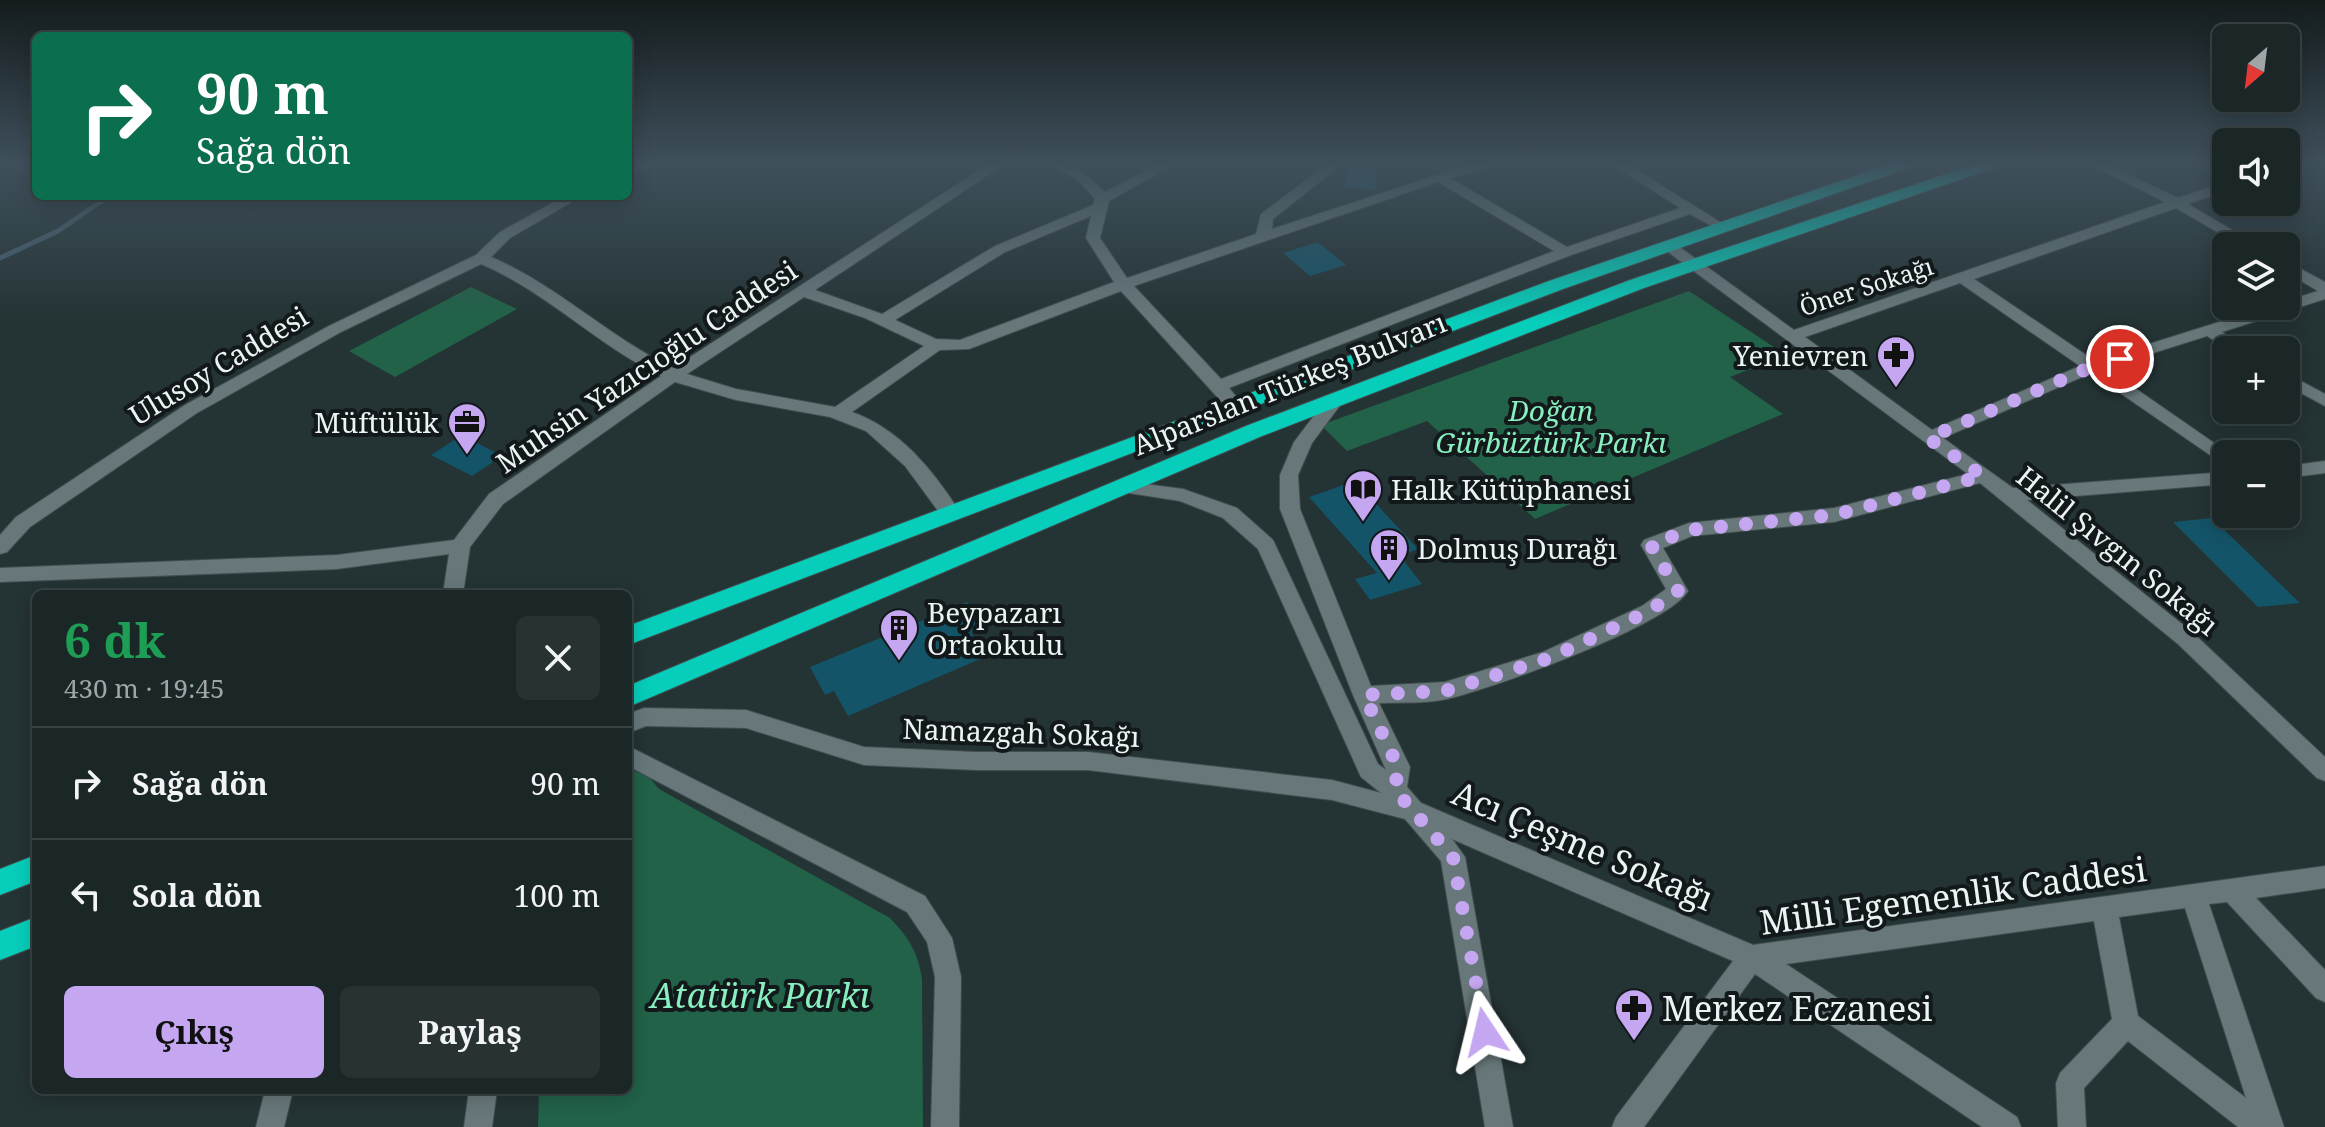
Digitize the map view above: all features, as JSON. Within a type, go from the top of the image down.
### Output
[{"type":"highway","name":"Alparslan Türkeş Bulvarı","points":[[632,634],[1235,406],[1748,218]]},
{"type":"highway","name":"Alparslan Türkeş Bulvarı","points":[[632,695],[1335,400],[1694,264],[1832,218]]},
{"type":"highway","points":[[0,882],[32,870]]},
{"type":"highway","points":[[0,946],[32,933]]},
{"type":"street","name":"Ulusoy Caddesi","points":[[0,547],[23,522],[191,409],[335,329],[481,258],[505,235],[536,218]]},
{"type":"street","name":"Muhsin Yazıcıoğlu Caddesi","points":[[454,590],[460,546],[496,499],[674,375],[915,218]]},
{"type":"street","points":[[884,320],[1000,249],[1070,218]]},
{"type":"street","points":[[1098,218],[1093,238],[1102,256],[1149,317],[1185,349],[1235,406]]},
{"type":"street","points":[[1263,238],[1266,218]]},
{"type":"street","points":[[802,291],[884,320],[920,340],[947,348],[963,345],[1124,284],[1320,218]]},
{"type":"street","points":[[1516,218],[1566,252]]},
{"type":"street","points":[[1218,386],[1566,252],[1667,218]]},
{"type":"street","points":[[1706,218],[1721,227]]},
{"type":"street","name":"Öner Sokağı","points":[[1793,336],[1964,279],[2132,218]]},
{"type":"street","points":[[2202,218],[2228,232]]},
{"type":"street","name":"Halil Şıvgın Sokağı","points":[[1669,246],[2009,495],[2185,638],[2325,771]]},
{"type":"street","points":[[481,258],[551,295],[605,337],[674,375],[769,402],[837,414],[883,434],[939,495],[951,514]]},
{"type":"street","points":[[2300,275],[2325,291]]},
{"type":"street","points":[[1964,279],[2051,336],[2089,368],[2212,451]]},
{"type":"street","points":[[1928,438],[2089,368],[2211,332],[2325,291]]},
{"type":"street","points":[[2211,332],[2218,336]]},
{"type":"street","points":[[837,414],[936,345]]},
{"type":"street","points":[[2300,386],[2325,401]]},
{"type":"street","points":[[1335,400],[1303,442],[1289,475],[1290,509],[1364,695],[1398,767],[1395,790]]},
{"type":"street","points":[[2300,471],[2324,469]]},
{"type":"street","points":[[1364,695],[1445,691],[1550,658],[1649,611],[1678,591],[1651,545],[1689,530],[1834,515],[1983,476]]},
{"type":"street","points":[[2009,495],[2212,479]]},
{"type":"street","points":[[1123,487],[1183,495],[1230,513],[1266,545],[1369,770],[1395,790],[1453,857],[1499,1127]]},
{"type":"street","points":[[0,575],[337,562],[460,546]]},
{"type":"street","name":"Namazgah Sokağı","points":[[632,722],[644,717],[746,719],[864,756],[1103,762],[1332,790],[1414,811]]},
{"type":"street","points":[[632,757],[916,904],[939,938],[948,977],[945,1127]]},
{"type":"street","name":"Acı Çeşme Sokağı","points":[[1414,811],[1752,957],[2007,1127]]},
{"type":"street","name":"Milli Egemenlik Caddesi","points":[[1626,1127],[1752,957],[2325,877]]},
{"type":"street","points":[[2232,890],[2325,989]]},
{"type":"street","points":[[2194,896],[2270,1127]]},
{"type":"street","points":[[2105,910],[2126,1023],[2261,1127]]},
{"type":"street","points":[[2072,1127],[2070,1083],[2126,1023]]},
{"type":"street","points":[[270,1127],[278,1094]]},
{"type":"street","points":[[478,1127],[482,1094]]},
{"type":"green space","points":[[471,287],[517,309],[395,377],[349,351]]},
{"type":"green space","name":"Doğan Gürbüztürk Parkı","points":[[1689,291],[1786,355],[1730,377],[1783,414],[1535,519],[1427,421],[1347,451],[1321,425]]},
{"type":"green space","name":"Atatürk Parkı","points":[[632,770],[648,776],[659,789],[890,918],[915,952],[922,979],[923,1127],[538,1127],[539,1094],[632,1094]]},
{"type":"building","points":[[1318,242],[1346,265],[1310,276],[1283,253]]},
{"type":"building","name":"Müftülük","points":[[462,435],[502,456],[472,476],[431,455]]},
{"type":"building","name":"Halk Kütüphanesi","points":[[1355,481],[1418,549],[1400,556],[1422,584],[1370,600],[1355,579],[1377,573],[1309,497]]},
{"type":"building","points":[[2212,518],[2212,528],[2222,528],[2300,603],[2258,607],[2173,522]]},
{"type":"building","name":"Beypazarı Ortaokulu","points":[[967,602],[984,626],[971,632],[987,656],[848,716],[834,691],[825,695],[810,667]]},
{"type":"waterway","points":[[0,258],[58,231],[78,218]]},
{"type":"place","name":"Yenievren","points":[[1896,389]]},
{"type":"place","name":"Müftülük","points":[[467,456]]},
{"type":"place","name":"Halk Kütüphanesi","points":[[1363,523]]},
{"type":"place","name":"Dolmuş Durağı","points":[[1389,582]]},
{"type":"place","name":"Beypazarı Ortaokulu","points":[[899,662]]},
{"type":"place","name":"Merkez Eczanesi","points":[[1634,1042]]},
{"type":"route","points":[[1485,1032],[1453,857],[1395,790],[1398,767],[1364,695],[1445,691],[1550,658],[1649,611],[1678,591],[1651,545],[1689,530],[1834,515],[1937,491],[1983,476],[1928,438],[2089,368],[2120,359]]}]
